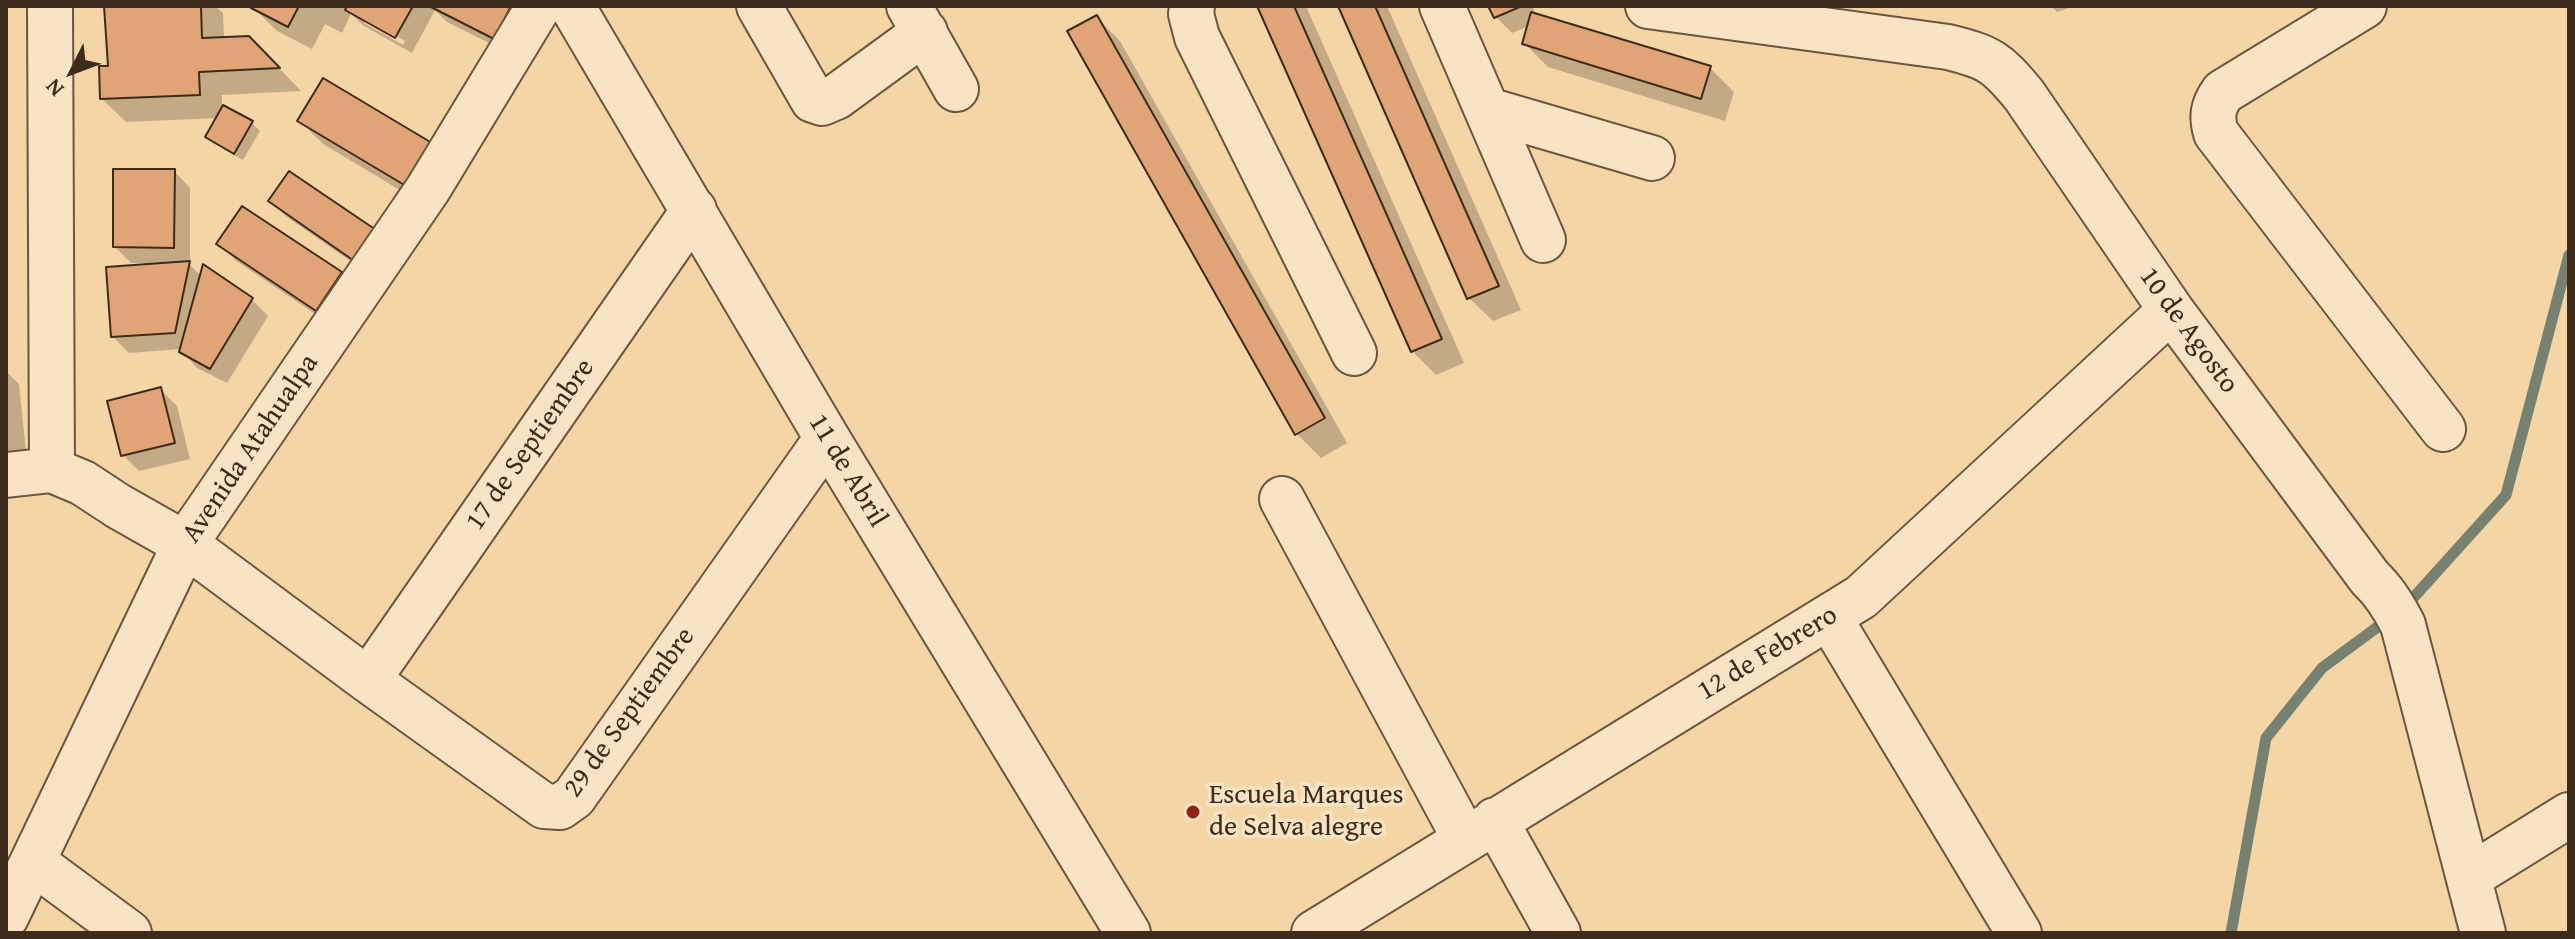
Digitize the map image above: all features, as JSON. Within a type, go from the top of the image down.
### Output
[{"type":"street","points":[[6,475],[52,470],[50,6]]},
{"type":"street","name":"Avenida Atahualpa","points":[[6,917],[185,544],[428,189],[539,6]]},
{"type":"street","name":"11 de Abril","points":[[572,6],[827,438],[1128,933]]},
{"type":"street","points":[[759,6],[813,100],[822,103],[836,97],[917,19],[956,89]]},
{"type":"street","points":[[1192,6],[1197,37],[1354,353]]},
{"type":"street","points":[[1442,6],[1543,240]]},
{"type":"street","name":"10 de Agosto","points":[[1648,6],[1948,47],[1982,55],[2002,68],[2024,95],[2171,310],[2394,608],[2403,625],[2483,933]]},
{"type":"street","points":[[2364,6],[2223,92],[2212,111],[2213,122],[2216,133],[2443,429]]},
{"type":"street","points":[[1488,110],[1652,158]]},
{"type":"street","name":"17 de Septiembre","points":[[368,680],[694,210]]},
{"type":"street","name":"12 de Febrero","points":[[1314,933],[1861,597],[2171,310]]},
{"type":"street","name":"29 de Septiembre","points":[[52,470],[83,483],[185,544],[544,806],[560,807],[574,797],[827,438]]},
{"type":"street","points":[[1282,499],[1480,830],[1558,933]]},
{"type":"street","points":[[1829,617],[2019,933]]},
{"type":"street","points":[[2469,877],[2569,815]]},
{"type":"street","points":[[33,862],[129,933]]},
{"type":"building","points":[[104,6],[201,6],[202,38],[249,36],[280,68],[199,72],[200,95],[100,99],[99,66],[108,66]]},
{"type":"building","points":[[252,6],[299,6],[288,27]]},
{"type":"building","points":[[347,6],[413,6],[395,38],[345,10]]},
{"type":"building","points":[[429,6],[511,6],[494,39]]},
{"type":"building","points":[[1257,6],[1294,6],[1442,339],[1411,352]]},
{"type":"building","points":[[1338,6],[1375,6],[1499,286],[1467,299]]},
{"type":"building","points":[[1488,6],[1522,6],[1494,18]]},
{"type":"building","points":[[1531,12],[1711,66],[1701,99],[1522,44]]},
{"type":"building","points":[[1097,15],[1325,418],[1295,435],[1067,31]]},
{"type":"building","points":[[323,78],[432,143],[406,186],[297,121]]},
{"type":"building","points":[[223,105],[253,121],[234,154],[205,137]]},
{"type":"building","points":[[113,169],[175,169],[174,248],[113,247]]},
{"type":"building","points":[[289,171],[379,232],[357,263],[268,201]]},
{"type":"building","points":[[242,206],[342,272],[316,311],[216,244]]},
{"type":"building","points":[[190,261],[175,333],[111,337],[106,267]]},
{"type":"building","points":[[203,264],[253,298],[210,369],[179,352]]},
{"type":"building","points":[[161,387],[175,443],[121,456],[107,401]]},
{"type":"waterway","points":[[2405,607],[2506,495],[2569,255]]},
{"type":"waterway","points":[[2231,933],[2266,738],[2322,668],[2391,617]]},
{"type":"place","name":"Escuela Marques de Selva alegre","points":[[1193,812]]}]
